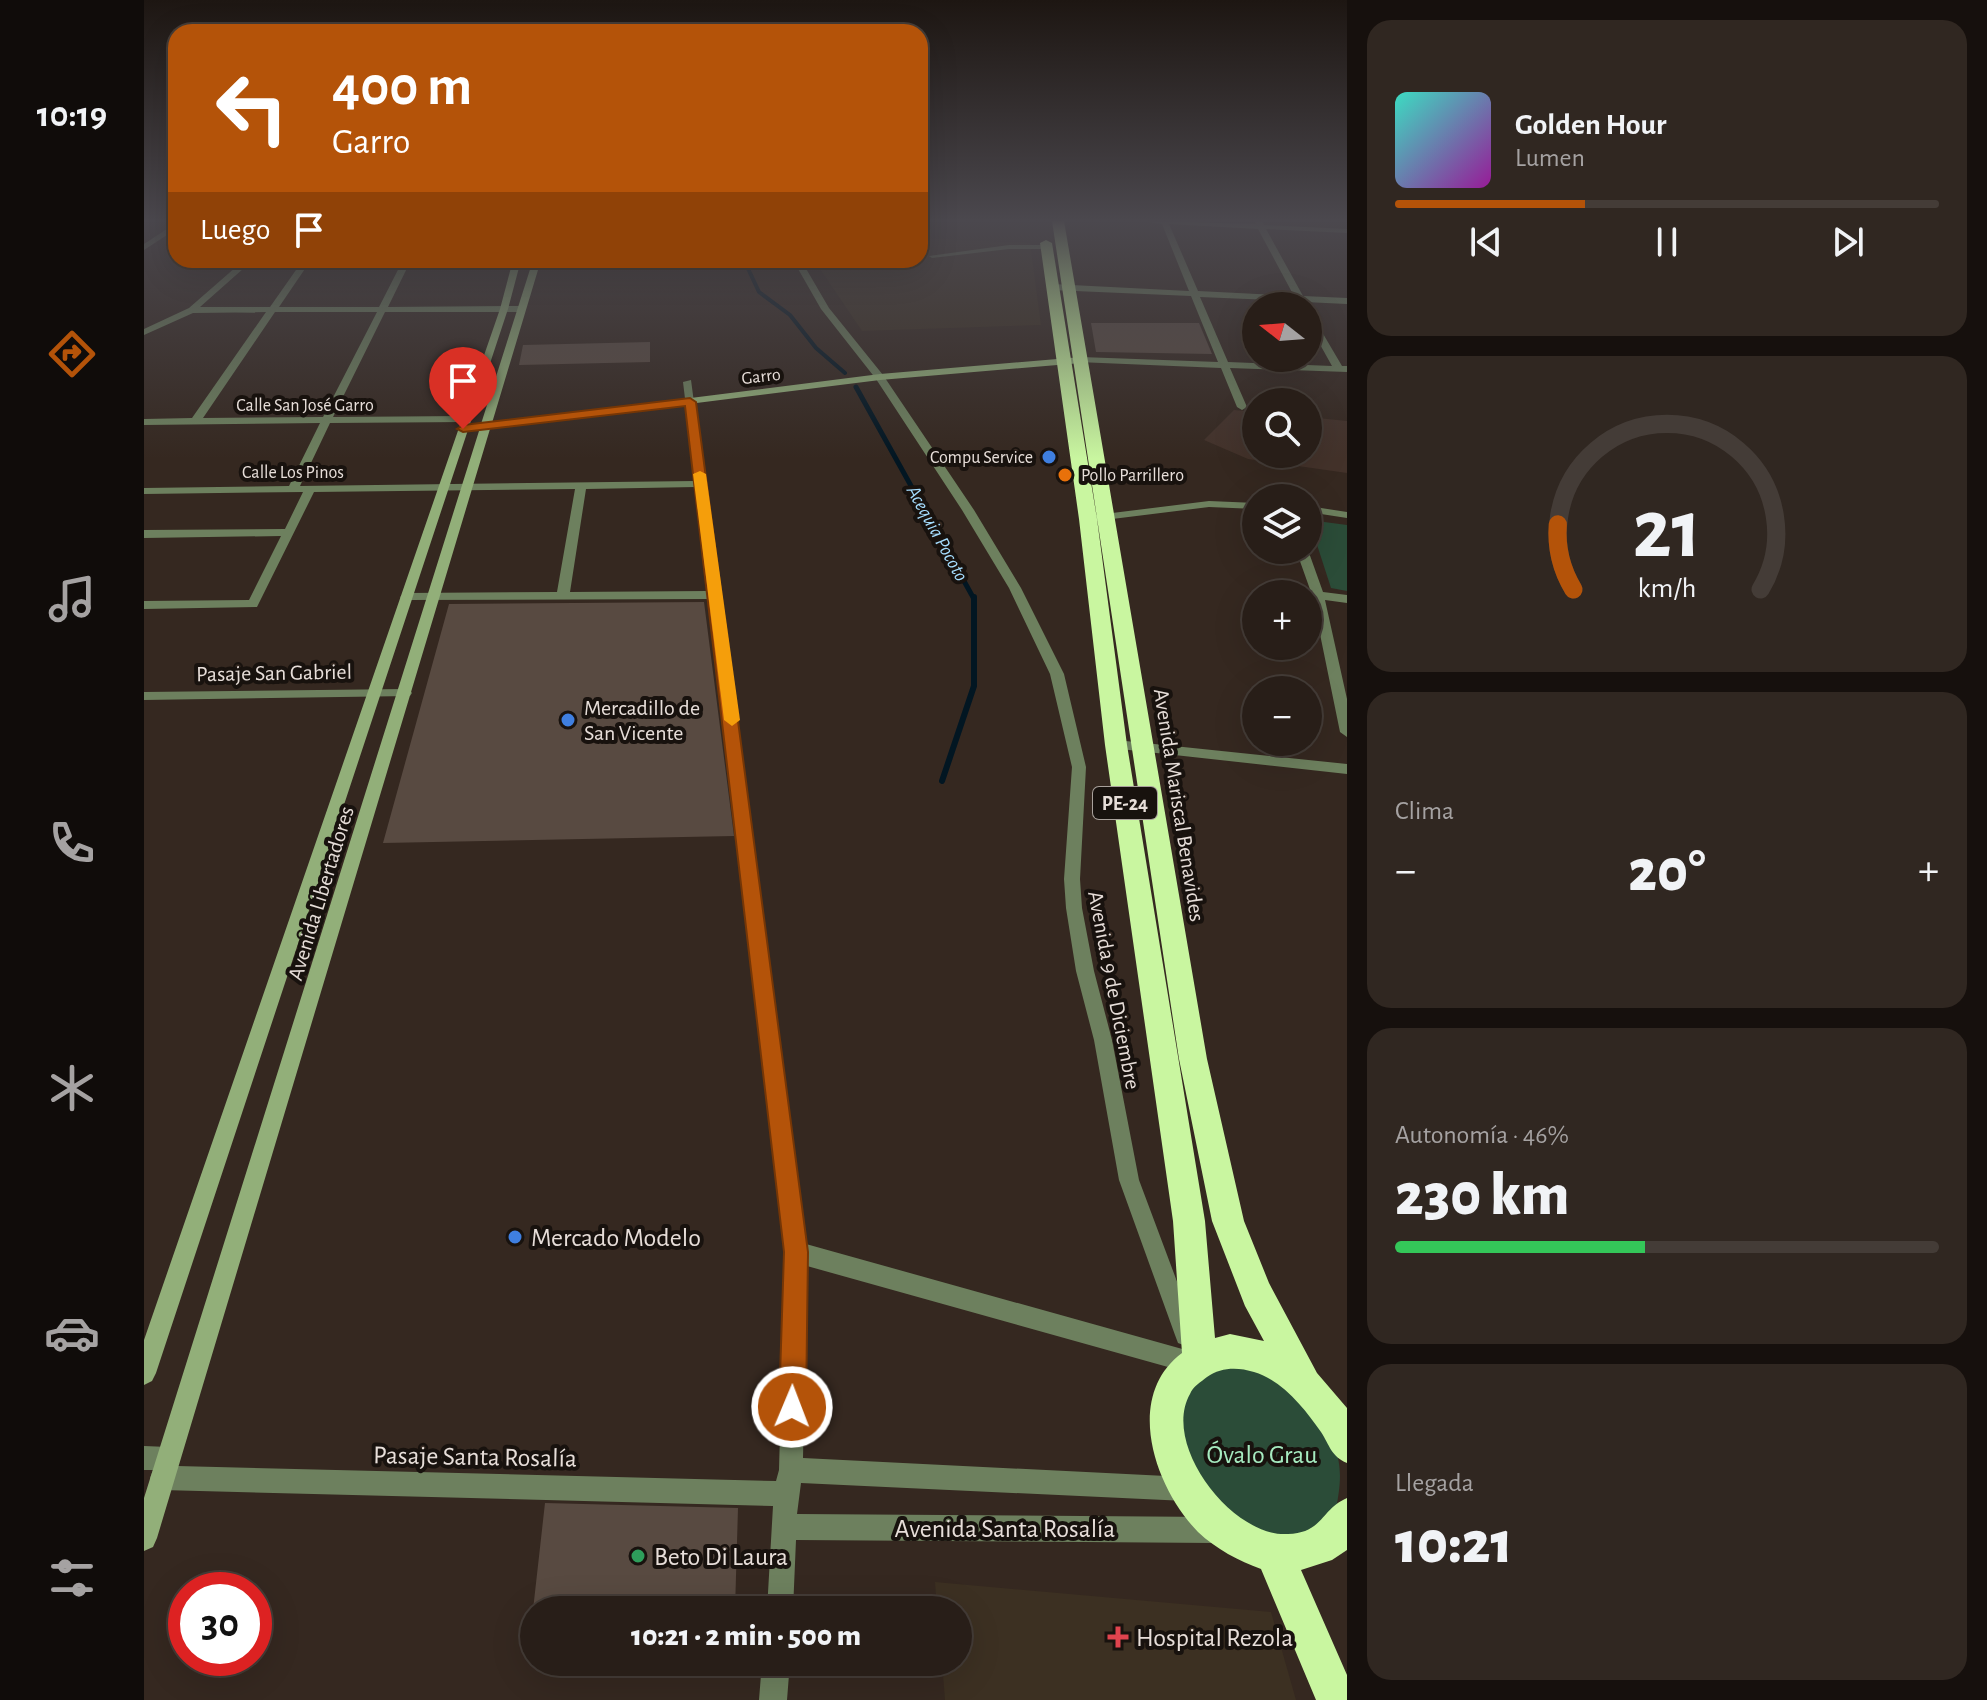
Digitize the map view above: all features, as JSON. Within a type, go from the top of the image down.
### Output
[{"type":"highway","name":"Avenida Mariscal Benavides","points":[[1063,300],[1098,518],[1145,748],[1193,1059],[1228,1221],[1257,1294],[1303,1381]]},
{"type":"highway","name":"Avenida Mariscal Benavides","points":[[1098,518],[1116,745],[1189,1221],[1196,1362]]},
{"type":"highway","points":[[1345,1529],[1325,1545],[1301,1554],[1274,1553],[1248,1544],[1224,1530],[1203,1511],[1186,1489],[1173,1459],[1166,1430],[1168,1402],[1177,1380],[1196,1362],[1212,1354],[1233,1352],[1257,1355],[1280,1365],[1303,1381],[1323,1401],[1347,1445]]},
{"type":"highway","points":[[1274,1553],[1337,1700]]},
{"type":"street","points":[[144,332],[192,310],[203,300]]},
{"type":"street","points":[[195,422],[279,300]]},
{"type":"street","points":[[292,490],[387,300]]},
{"type":"street","name":"Avenida Libertadores","points":[[144,1373],[506,300]]},
{"type":"street","name":"Avenida Libertadores","points":[[144,1538],[158,1465],[405,693],[525,300]]},
{"type":"street","name":"Avenida 9 de Diciembre","points":[[820,300],[880,377],[968,510],[1015,588],[1057,674],[1079,767],[1072,879],[1085,971],[1103,1040],[1129,1180],[1196,1362]]},
{"type":"street","points":[[1195,300],[1242,407]]},
{"type":"street","points":[[1322,302],[1347,301]]},
{"type":"street","points":[[192,310],[522,309]]},
{"type":"street","points":[[1322,337],[1342,369]]},
{"type":"street","points":[[1072,360],[1223,362],[1342,369]]},
{"type":"street","name":"Garro","points":[[465,424],[485,428],[880,377],[1072,360]]},
{"type":"street","points":[[688,382],[796,1252],[781,1596]]},
{"type":"street","name":"Calle San José Garro","points":[[144,422],[327,420],[465,424]]},
{"type":"street","name":"Calle Los Pinos","points":[[145,492],[701,484]]},
{"type":"street","points":[[563,596],[581,486]]},
{"type":"street","points":[[144,605],[253,604],[310,489]]},
{"type":"street","points":[[1098,518],[1209,504],[1242,505]]},
{"type":"street","points":[[1322,511],[1347,515]]},
{"type":"street","points":[[144,534],[289,532]]},
{"type":"street","points":[[406,597],[715,595]]},
{"type":"street","points":[[1322,596],[1347,599]]},
{"type":"street","points":[[1322,612],[1344,703],[1347,732]]},
{"type":"street","name":"Pasaje San Gabriel","points":[[144,696],[405,693]]},
{"type":"street","points":[[1116,745],[1347,769]]},
{"type":"street","points":[[796,1252],[1196,1362]]},
{"type":"street","name":"Pasaje Santa Rosalía","points":[[158,1465],[788,1482]]},
{"type":"street","name":"Avenida Santa Rosalía","points":[[788,1482],[1186,1489]]},
{"type":"street","name":"Avenida Santa Rosalía","points":[[785,1527],[1224,1530]]},
{"type":"street","points":[[773,1700],[775,1676]]},
{"type":"shaded area","points":[[841,300],[1038,300],[1041,325],[862,331]]},
{"type":"shaded area","points":[[1234,410],[1242,411],[1242,456],[1204,440]]},
{"type":"shaded area","points":[[1322,418],[1347,421],[1347,473],[1312,468],[1322,468]]},
{"type":"shaded area","name":"Hospital Rezola","points":[[935,1582],[1271,1612],[1296,1700],[945,1700],[943,1676],[972,1676],[972,1596],[936,1596]]},
{"type":"green space","points":[[1322,522],[1347,525],[1347,591],[1331,588],[1322,560]]},
{"type":"green space","name":"Óvalo Grau","points":[[1246,1366],[1271,1376],[1288,1390],[1324,1430],[1337,1454],[1340,1482],[1334,1518],[1290,1542],[1232,1523],[1189,1470],[1180,1414],[1188,1392],[1203,1376],[1223,1367]]},
{"type":"building","points":[[1091,323],[1199,323],[1212,354],[1096,352]]},
{"type":"building","points":[[650,342],[650,362],[519,365],[523,345]]},
{"type":"building","name":"Mercadillo de San Vicente","points":[[704,602],[734,836],[383,843],[449,604]]},
{"type":"building","name":"Beto Di Laura","points":[[545,1503],[738,1508],[735,1596],[535,1596]]},
{"type":"waterway","name":"Acequia Pocoto","points":[[770,300],[790,315],[816,348],[845,373]]},
{"type":"waterway","name":"Acequia Pocoto","points":[[856,387],[974,599]]},
{"type":"waterway","name":"Acequia Pocoto","points":[[942,781],[974,686],[974,599]]},
{"type":"slow traffic","points":[[700,474],[732,720]]},
{"type":"place","name":"Compu Service","points":[[1049,457]]},
{"type":"place","name":"Pollo Parrillero","points":[[1065,475]]},
{"type":"place","name":"Mercadillo de San Vicente","points":[[568,720]]},
{"type":"place","name":"Mercado Modelo","points":[[515,1237]]},
{"type":"place","name":"Beto Di Laura","points":[[638,1556]]},
{"type":"place","name":"Hospital Rezola","points":[[1118,1637]]},
{"type":"route","points":[[463,429],[690,402],[796,1252],[792,1407]]}]
